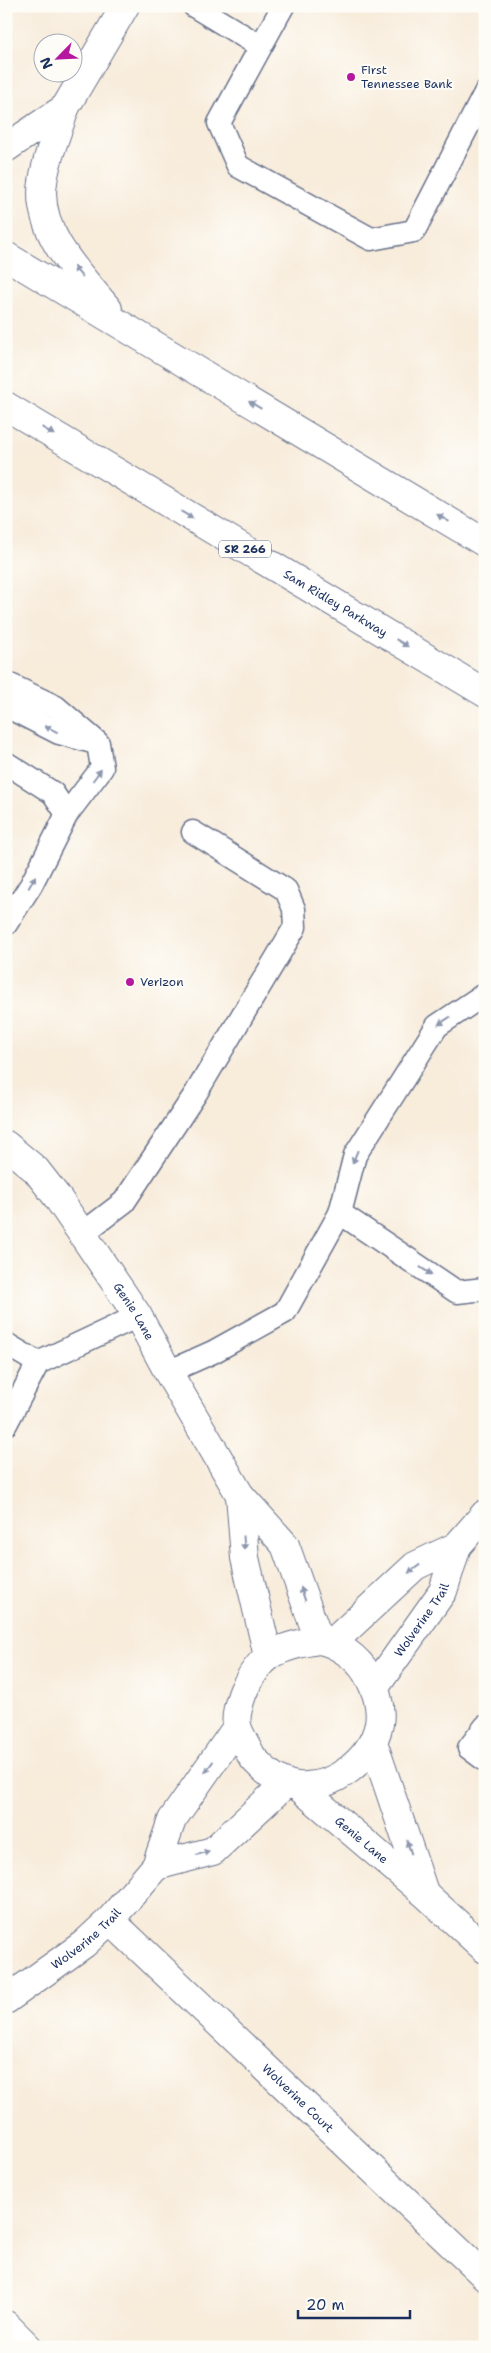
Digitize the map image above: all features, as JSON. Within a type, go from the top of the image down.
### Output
[{"type":"street","points":[[120,324],[65,257],[51,233],[46,217],[42,183],[65,108],[125,6]]},
{"type":"street","points":[[6,148],[65,108]]},
{"type":"street","points":[[6,256],[485,543]]},
{"type":"street","name":"Sam Ridley Parkway","points":[[6,406],[485,693]]},
{"type":"street","name":"Genie Lane","points":[[6,1146],[36,1170],[138,1316],[168,1372],[240,1494],[285,1545],[325,1641]]},
{"type":"street","name":"Genie Lane","points":[[240,1494],[245,1558],[268,1656]]},
{"type":"street","name":"Wolverine Trail","points":[[325,1641],[416,1566],[457,1546],[485,1514]]},
{"type":"street","name":"Wolverine Trail","points":[[375,1687],[443,1591],[457,1546]]},
{"type":"street","points":[[156,1866],[213,1851],[292,1785],[328,1782],[346,1772],[362,1759],[373,1742],[379,1724],[379,1705],[375,1687],[362,1665],[325,1641],[283,1648],[268,1656],[252,1672],[238,1704],[237,1727],[252,1758],[292,1785]]},
{"type":"street","name":"Wolverine Trail","points":[[6,2000],[84,1944],[110,1920],[156,1866],[172,1820],[237,1727]]},
{"type":"street","name":"Genie Lane","points":[[373,1742],[424,1894]]},
{"type":"street","name":"Genie Lane","points":[[292,1785],[424,1894],[485,1949]]},
{"type":"street","name":"Wolverine Court","points":[[110,1920],[485,2276]]},
{"type":"lane","points":[[194,6],[260,46]]},
{"type":"lane","points":[[284,6],[260,46],[219,123],[238,166],[371,240],[414,231],[485,93]]},
{"type":"lane","points":[[6,683],[56,707],[98,744],[102,768],[67,814],[31,885],[6,924]]},
{"type":"lane","points":[[6,706],[59,733],[98,744]]},
{"type":"lane","points":[[6,763],[52,792],[67,814]]},
{"type":"lane","points":[[82,1234],[124,1202],[196,1093],[295,927],[294,909],[286,890],[193,832]]},
{"type":"lane","points":[[168,1372],[213,1352],[285,1312],[340,1213],[355,1155],[436,1026],[482,996],[485,997]]},
{"type":"lane","points":[[340,1213],[457,1292],[485,1289]]},
{"type":"lane","points":[[6,1424],[38,1363],[138,1316]]},
{"type":"lane","points":[[6,1344],[38,1363]]},
{"type":"lane","points":[[485,1727],[469,1748],[485,1760]]},
{"type":"place","name":"First Tennessee Bank","points":[[351,77]]},
{"type":"place","name":"Verizon","points":[[130,982]]}]
